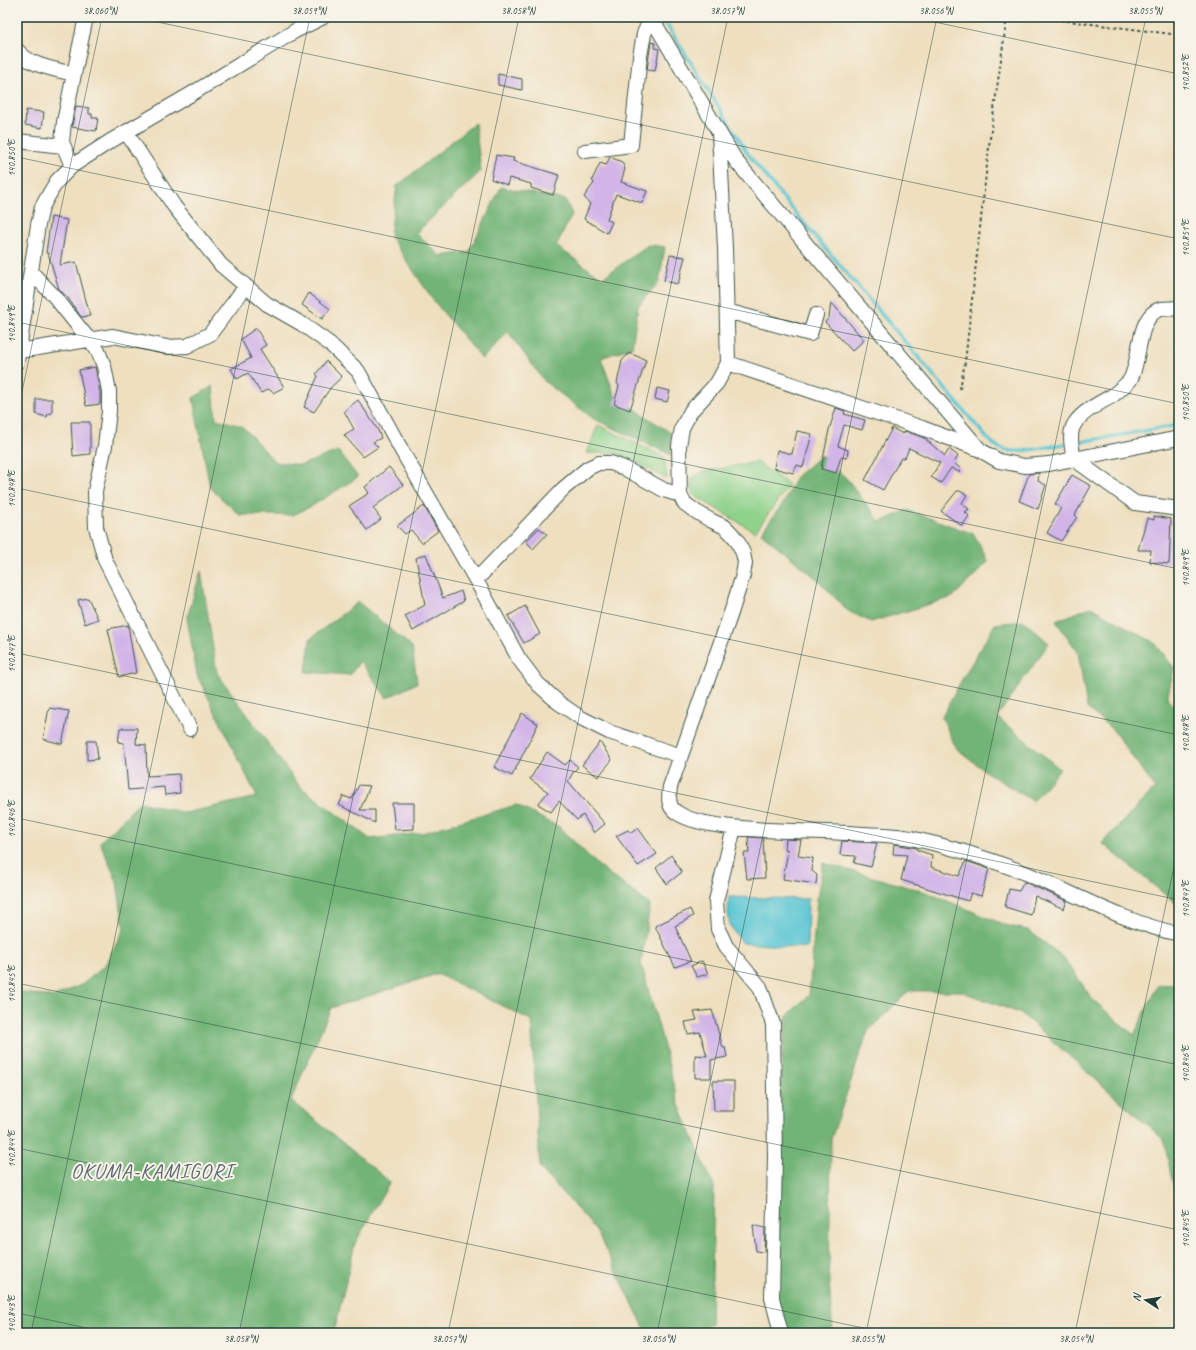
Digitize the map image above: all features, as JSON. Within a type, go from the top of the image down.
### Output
[{"type":"street","points":[[72,166],[62,142],[64,122],[73,74],[86,17]]},
{"type":"street","points":[[246,286],[210,334],[187,346],[167,348],[113,336],[89,339],[18,357],[20,326],[32,273],[34,250],[42,207],[57,181],[72,166],[126,132],[295,31],[323,17]]},
{"type":"street","points":[[585,151],[631,145],[640,56],[644,34],[651,17],[736,161],[980,450]]},
{"type":"street","points":[[17,50],[33,62],[73,74]]},
{"type":"street","points":[[126,132],[174,206],[221,265],[267,304],[302,324],[330,344],[358,370],[519,659],[538,684],[581,718],[609,732],[681,756]]},
{"type":"street","points":[[719,133],[725,248],[728,363],[717,383],[692,411],[682,428],[679,446],[680,495],[684,502],[695,511],[732,533],[743,553],[745,563],[743,575],[731,613],[670,788],[670,806],[675,812],[689,818],[705,823],[734,828],[808,833],[862,834],[914,839],[980,856],[1141,924],[1179,934]]},
{"type":"street","points":[[17,141],[64,146]]},
{"type":"street","points":[[32,273],[55,297],[89,339],[98,351],[104,366],[109,391],[109,404],[105,446],[95,491],[96,527],[106,560],[190,729]]},
{"type":"street","points":[[1179,308],[1160,310],[1147,321],[1144,327],[1135,368],[1130,379],[1121,390],[1084,415],[1075,423],[1072,432],[1074,459],[1135,503],[1179,509]]},
{"type":"street","points":[[727,312],[810,334],[816,314]]},
{"type":"street","points":[[728,363],[922,428],[980,450],[999,461],[1024,466],[1049,464],[1179,438]]},
{"type":"street","points":[[476,580],[563,489],[588,468],[599,463],[611,463],[624,468],[664,490],[680,495]]},
{"type":"street","points":[[734,828],[716,901],[718,929],[726,946],[760,987],[773,1024],[775,1158],[772,1298],[781,1333]]},
{"type":"path","points":[[960,389],[965,362],[990,146],[1007,17]]},
{"type":"path","points":[[1037,17],[1179,35]]},
{"type":"green space","points":[[475,123],[481,171],[416,233],[440,256],[469,252],[501,187],[566,200],[572,215],[556,246],[602,278],[648,245],[665,247],[659,282],[638,306],[632,347],[601,358],[615,396],[671,433],[671,455],[594,419],[545,382],[508,332],[482,359],[433,300],[390,236],[397,186]]},
{"type":"green space","points":[[213,386],[216,419],[242,426],[275,462],[302,465],[338,451],[358,477],[312,506],[293,515],[240,515],[210,488],[193,398]]},
{"type":"green space","points":[[598,425],[664,457],[667,479],[628,458],[614,453],[587,453]]},
{"type":"green space","points":[[821,455],[848,480],[880,522],[907,510],[974,534],[988,562],[953,597],[871,622],[848,611],[816,578],[761,533],[784,502],[796,477]]},
{"type":"green space","points":[[757,462],[789,485],[755,532],[692,494],[692,478],[702,472]]},
{"type":"green space","points":[[201,571],[217,673],[299,786],[370,839],[422,833],[516,805],[559,827],[599,866],[650,905],[641,963],[679,1105],[714,1187],[711,1324],[691,1333],[647,1333],[596,1230],[540,1168],[531,1020],[437,974],[331,1008],[291,1100],[390,1182],[355,1243],[334,1333],[17,1333],[17,992],[54,997],[83,984],[105,965],[124,929],[117,882],[100,842],[140,802],[185,813],[257,797],[197,675],[187,618]]},
{"type":"green space","points":[[358,602],[412,647],[417,683],[387,698],[360,661],[350,675],[306,672],[310,639]]},
{"type":"green space","points":[[1091,607],[1155,643],[1174,668],[1167,699],[1179,711],[1179,906],[1102,843],[1155,788],[1113,730],[1087,708],[1078,652],[1056,621]]},
{"type":"green space","points":[[1024,621],[1049,643],[997,717],[1060,769],[1033,801],[989,774],[956,748],[942,717],[995,624]]},
{"type":"green space","points":[[823,863],[926,892],[1005,925],[1028,930],[1064,958],[1093,1000],[1134,1035],[1158,985],[1179,984],[1179,1214],[1164,1140],[1022,1014],[960,991],[909,991],[868,1031],[831,1139],[829,1281],[833,1333],[785,1333],[775,1298],[782,1056],[787,1016],[809,995],[817,898]]},
{"type":"water","points":[[729,897],[808,899],[807,948],[743,943],[731,927],[728,912]]},
{"type":"building","points":[[651,42],[655,43],[655,48],[659,49],[655,71],[647,70]]},
{"type":"building","points":[[498,74],[522,79],[522,90],[498,85]]},
{"type":"building","points":[[76,106],[89,108],[89,114],[92,114],[92,118],[98,118],[96,131],[72,127]]},
{"type":"building","points":[[26,110],[44,112],[42,128],[25,125]]},
{"type":"building","points":[[496,155],[514,158],[513,161],[559,175],[553,195],[531,188],[531,184],[509,178],[507,185],[491,179]]},
{"type":"building","points":[[610,157],[622,162],[625,169],[621,182],[647,191],[642,203],[616,194],[607,219],[612,222],[607,233],[584,219],[590,204],[584,197],[594,183],[592,180],[600,163],[606,165]]},
{"type":"building","points":[[51,217],[67,220],[60,265],[76,262],[90,316],[81,317],[68,298],[59,289],[48,253],[46,253]]},
{"type":"building","points":[[670,255],[685,257],[678,284],[664,281]]},
{"type":"building","points":[[309,293],[330,309],[322,319],[302,305]]},
{"type":"building","points":[[831,302],[864,340],[852,351],[825,322],[829,318]]},
{"type":"building","points":[[256,328],[266,345],[260,349],[284,387],[273,393],[269,389],[261,393],[248,373],[237,379],[231,369],[251,358],[241,339]]},
{"type":"building","points":[[629,353],[646,360],[630,410],[614,404],[619,386],[617,383],[622,361]]},
{"type":"building","points":[[326,361],[342,377],[331,387],[314,412],[304,407],[318,376],[316,374]]},
{"type":"building","points":[[95,367],[100,392],[100,404],[86,406],[79,370]]},
{"type":"building","points":[[657,388],[670,391],[667,402],[655,399]]},
{"type":"building","points":[[36,399],[52,399],[52,413],[48,414],[47,417],[36,414]]},
{"type":"building","points":[[358,400],[378,430],[381,438],[373,442],[378,447],[363,457],[344,435],[354,429],[344,411]]},
{"type":"building","points":[[836,408],[845,411],[844,414],[865,420],[862,430],[844,425],[838,446],[848,450],[847,458],[841,457],[836,473],[821,469],[829,430]]},
{"type":"building","points":[[71,422],[90,422],[90,454],[73,456]]},
{"type":"building","points":[[892,428],[903,434],[905,431],[924,438],[945,456],[949,449],[958,456],[954,463],[961,469],[959,472],[951,468],[941,483],[931,477],[940,463],[909,448],[905,458],[901,458],[883,490],[865,480]]},
{"type":"building","points":[[797,431],[812,434],[803,467],[797,465],[793,473],[774,468],[777,450],[792,454]]},
{"type":"building","points":[[389,467],[403,485],[373,508],[381,519],[367,530],[349,506],[369,493],[365,487]]},
{"type":"building","points":[[1039,473],[1038,481],[1046,485],[1038,509],[1019,501],[1029,474]]},
{"type":"building","points":[[1072,475],[1091,486],[1075,515],[1077,517],[1061,541],[1047,533],[1061,508],[1055,504]]},
{"type":"building","points":[[957,491],[967,495],[962,503],[969,509],[965,512],[969,516],[962,526],[941,511]]},
{"type":"building","points":[[424,506],[438,531],[422,543],[411,530],[405,534],[397,526]]},
{"type":"building","points":[[1154,516],[1171,519],[1169,564],[1150,562],[1151,550],[1138,550],[1147,518],[1154,520]]},
{"type":"building","points":[[539,528],[547,534],[533,549],[526,541]]},
{"type":"building","points":[[426,554],[443,598],[461,591],[464,601],[413,631],[405,616],[425,605],[416,558]]},
{"type":"building","points":[[88,598],[98,619],[85,624],[78,600]]},
{"type":"building","points":[[525,606],[540,634],[524,643],[508,616]]},
{"type":"building","points":[[128,625],[136,673],[119,677],[108,629]]},
{"type":"building","points":[[49,708],[69,711],[62,744],[43,739]]},
{"type":"building","points":[[522,713],[538,724],[512,776],[494,767]]},
{"type":"building","points":[[120,728],[137,728],[136,744],[146,745],[147,776],[179,774],[180,793],[165,795],[164,787],[128,790],[124,743],[118,742]]},
{"type":"building","points":[[87,741],[96,741],[98,759],[87,760]]},
{"type":"building","points":[[600,742],[612,760],[598,777],[582,765]]},
{"type":"building","points":[[547,752],[565,765],[570,760],[578,767],[568,781],[605,824],[594,833],[583,815],[577,820],[559,801],[551,812],[538,804],[548,792],[530,779]]},
{"type":"building","points":[[359,785],[370,786],[360,810],[375,810],[375,823],[339,805],[343,796],[352,799]]},
{"type":"building","points":[[392,803],[414,803],[414,829],[395,830]]},
{"type":"building","points":[[638,828],[657,854],[638,866],[616,836],[628,830],[631,833]]},
{"type":"building","points":[[748,837],[763,838],[765,878],[747,879],[744,853],[749,853]]},
{"type":"building","points":[[786,839],[801,840],[798,856],[813,858],[812,871],[817,875],[816,884],[783,879],[788,850],[785,849]]},
{"type":"building","points":[[842,841],[877,843],[871,867],[854,863],[856,856],[840,855]]},
{"type":"building","points":[[894,844],[917,848],[917,850],[932,855],[931,867],[959,876],[966,861],[989,869],[981,896],[971,893],[968,901],[901,880],[907,855],[893,854]]},
{"type":"building","points":[[671,855],[682,872],[667,884],[656,868]]},
{"type":"building","points":[[1024,882],[1067,901],[1064,909],[1035,896],[1031,915],[1005,907],[1009,889],[1019,891]]},
{"type":"building","points":[[690,909],[693,916],[675,926],[691,961],[675,967],[655,926]]},
{"type":"building","points":[[702,961],[708,974],[697,977],[691,966]]},
{"type":"building","points":[[712,1010],[727,1057],[711,1060],[711,1078],[695,1078],[695,1055],[707,1056],[700,1032],[688,1034],[685,1022],[697,1020],[694,1012]]},
{"type":"building","points":[[713,1081],[734,1081],[734,1111],[714,1111]]},
{"type":"building","points":[[753,1225],[765,1228],[764,1252],[756,1251]]},
{"type":"waterway","points":[[662,17],[750,157],[798,216],[987,438],[1000,448],[1011,451],[1065,444]]},
{"type":"waterway","points":[[1080,442],[1179,425]]},
{"type":"district","name":"OKUMA-KAMIGORI","points":[[152,1171]]}]
